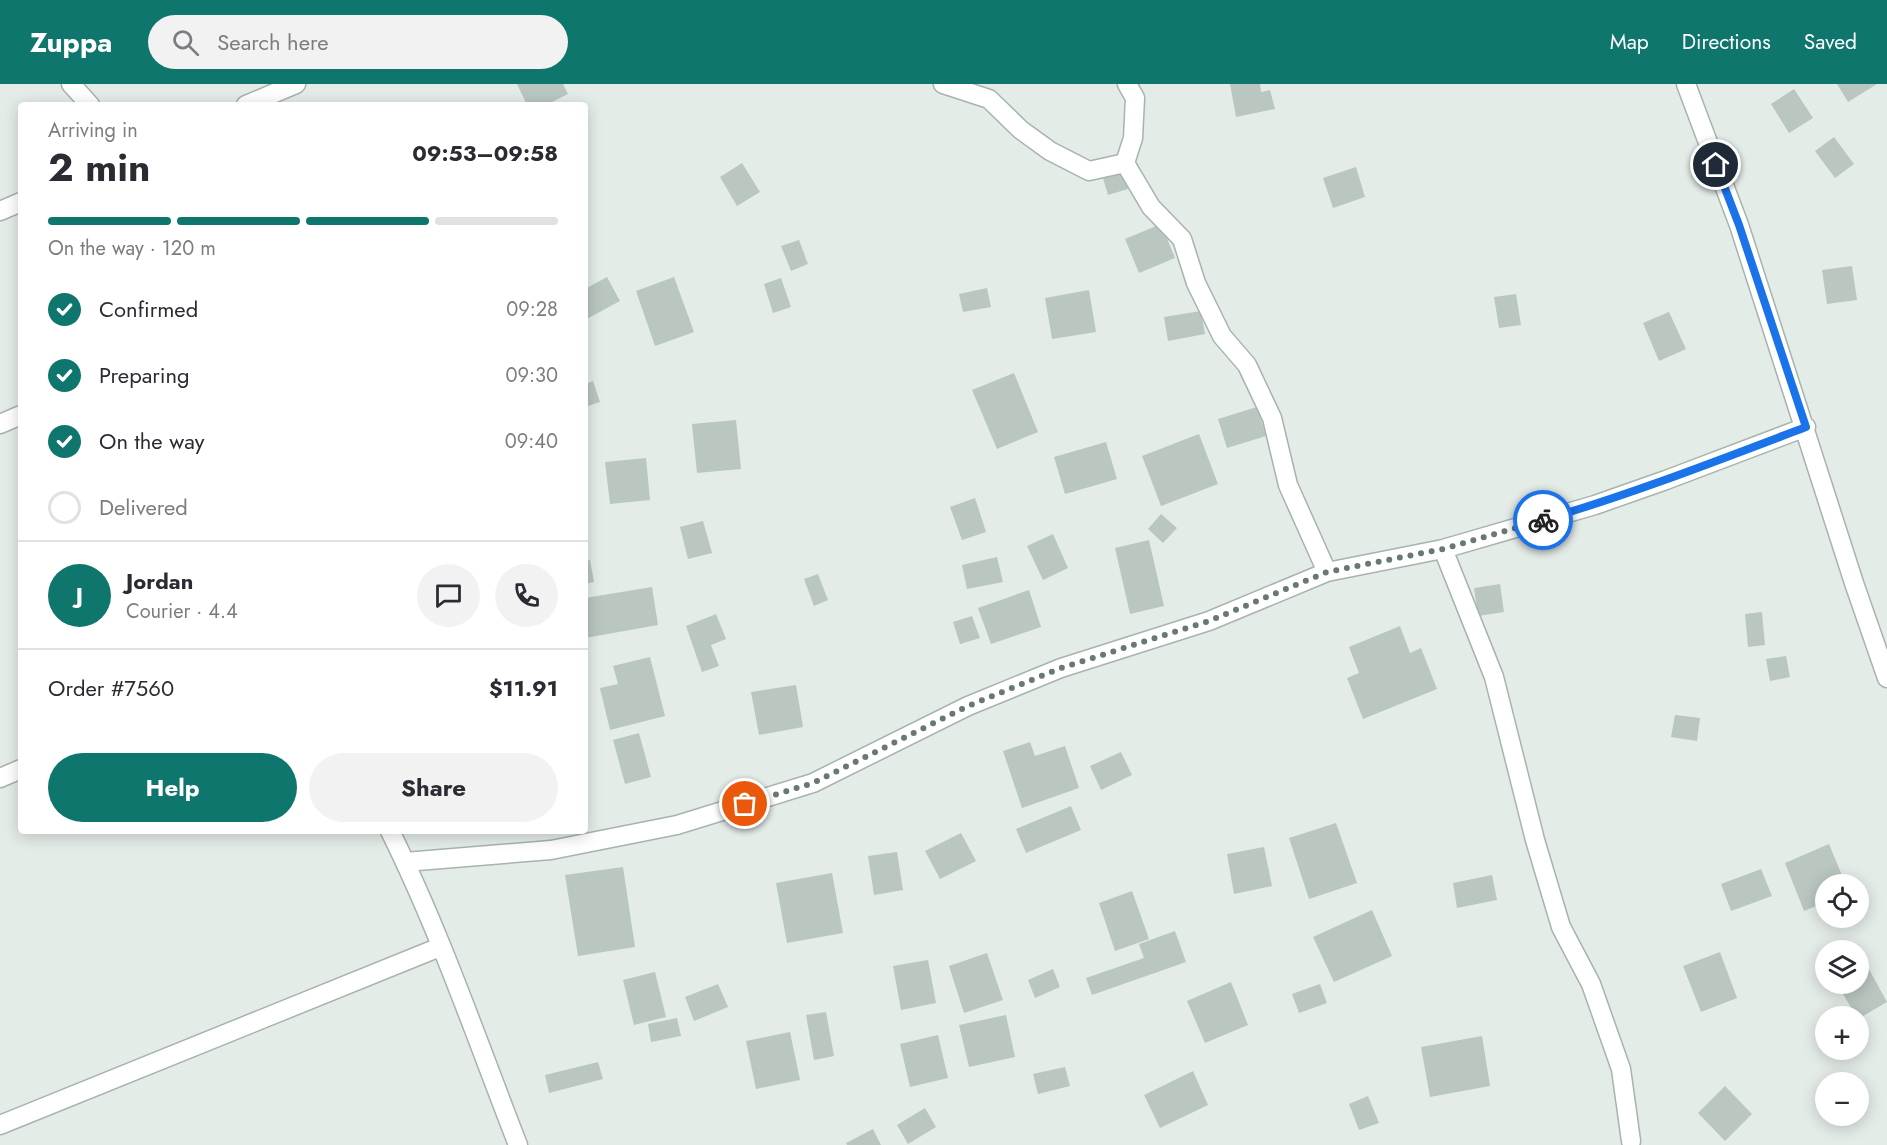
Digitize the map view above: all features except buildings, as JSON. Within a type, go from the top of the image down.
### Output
[{"type":"street","points":[[72,84],[87,102]]},
{"type":"street","points":[[251,102],[273,89],[296,84]]},
{"type":"street","points":[[943,84],[989,99],[1050,151],[1089,171],[1125,163]]},
{"type":"street","points":[[1127,84],[1135,98],[1132,138],[1125,163],[1151,207],[1182,239],[1196,283],[1222,336],[1246,365],[1272,418],[1288,485],[1327,572]]},
{"type":"street","points":[[1686,84],[1739,225],[1806,427],[1854,583],[1887,678]]},
{"type":"street","points":[[0,211],[18,203]]},
{"type":"street","points":[[0,424],[18,416]]},
{"type":"street","points":[[405,862],[551,850],[677,825],[813,783],[978,701],[1061,668],[1209,621],[1327,572],[1443,549],[1595,505],[1806,427]]},
{"type":"street","points":[[1443,549],[1494,677],[1535,840],[1561,927],[1591,984],[1621,1069],[1632,1141]]},
{"type":"street","points":[[0,778],[18,771]]},
{"type":"street","points":[[391,834],[441,947],[518,1145]]},
{"type":"street","points":[[0,1125],[441,947]]},
{"type":"way so far","points":[[745,804],[813,783],[968,706],[1061,668],[1209,621],[1327,572],[1443,549],[1543,520]]},
{"type":"route","points":[[1543,520],[1595,505],[1666,480],[1806,427],[1739,225],[1716,165]]}]
